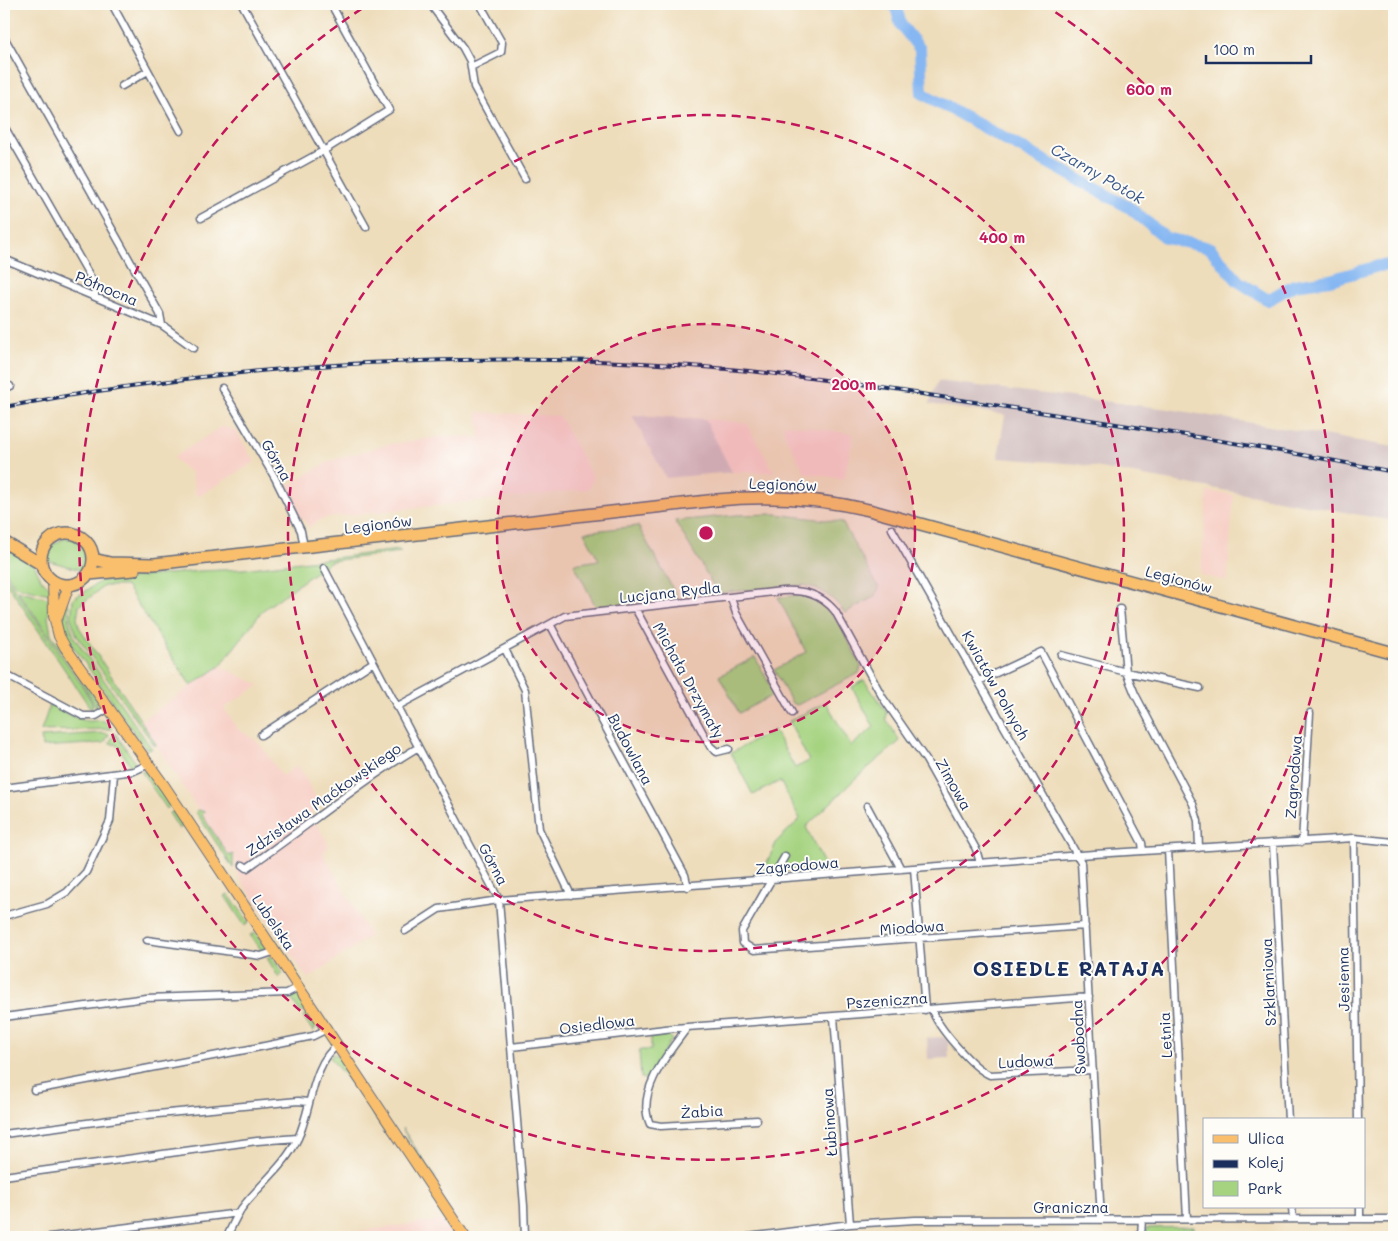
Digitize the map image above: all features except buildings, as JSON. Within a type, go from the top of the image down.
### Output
[{"type":"highway","name":"Legionów","points":[[94,559],[110,563],[154,564],[717,500],[766,496],[808,499],[869,510],[1394,653]]},
{"type":"highway","points":[[70,532],[82,537],[88,543],[94,559],[89,574],[80,581],[69,585],[54,581],[46,574],[41,564],[42,549],[53,536],[70,532]]},
{"type":"highway","points":[[4,534],[28,548],[42,549]]},
{"type":"highway","points":[[4,542],[41,564]]},
{"type":"highway","name":"Legionów","points":[[89,574],[132,570],[154,564]]},
{"type":"main road","name":"Lubelska","points":[[54,581],[56,624],[59,636],[149,764],[276,951],[465,1237]]},
{"type":"main road","points":[[56,624],[62,599],[69,585]]},
{"type":"street","points":[[112,4],[181,131]]},
{"type":"street","points":[[242,4],[325,150],[366,227]]},
{"type":"street","points":[[201,218],[325,150],[389,110],[331,4]]},
{"type":"street","points":[[430,4],[455,34],[471,68],[474,87],[525,179]]},
{"type":"street","points":[[471,68],[502,52],[502,43],[480,4]]},
{"type":"street","points":[[4,38],[160,314],[162,325]]},
{"type":"street","points":[[122,86],[148,71]]},
{"type":"street","points":[[4,126],[94,285],[95,296]]},
{"type":"street","name":"Północna","points":[[4,259],[162,325],[194,348]]},
{"type":"street","name":"Górna","points":[[222,388],[275,478],[301,531],[304,547]]},
{"type":"street","name":"Kwiatów Polnych","points":[[892,529],[1075,855]]},
{"type":"street","name":"Górna","points":[[324,568],[372,663],[498,900],[525,1237]]},
{"type":"street","name":"Lucjana Rydla","points":[[396,707],[550,624],[572,615],[790,591],[807,592],[822,599],[835,611],[868,672],[900,722]]},
{"type":"street","points":[[731,598],[736,613],[792,713]]},
{"type":"street","name":"Michała Drzymały","points":[[635,608],[710,746],[717,752],[729,749]]},
{"type":"street","points":[[1120,608],[1126,672],[1135,694],[1193,804],[1198,822],[1199,848]]},
{"type":"street","name":"Budowlana","points":[[550,624],[685,875],[688,886]]},
{"type":"street","points":[[505,649],[525,690],[539,829],[571,895]]},
{"type":"street","points":[[979,681],[1041,652],[1142,843],[1143,851]]},
{"type":"street","points":[[1061,655],[1126,672],[1200,688]]},
{"type":"street","points":[[261,735],[372,663]]},
{"type":"street","points":[[4,674],[83,716],[94,716],[110,708]]},
{"type":"street","name":"Zagrodowa","points":[[1302,842],[1310,713]]},
{"type":"street","name":"Zimowa","points":[[900,722],[943,790],[976,849],[980,862]]},
{"type":"street","name":"Zdzisława Maćkowskiego","points":[[243,865],[247,868],[312,823],[328,808],[418,748]]},
{"type":"street","points":[[4,788],[134,771],[149,764]]},
{"type":"street","points":[[4,916],[48,904],[67,892],[86,872],[110,821],[114,774]]},
{"type":"street","points":[[867,806],[901,869]]},
{"type":"street","name":"Zagrodowa","points":[[405,931],[439,909],[498,900],[1075,855],[1354,838],[1394,842]]},
{"type":"street","name":"Jesienna","points":[[1354,838],[1358,1118]]},
{"type":"street","name":"Szklarniowa","points":[[1273,844],[1288,1118]]},
{"type":"street","name":"Letnia","points":[[1168,850],[1187,1219]]},
{"type":"street","name":"Swobodna","points":[[1075,855],[1081,862],[1101,1220]]},
{"type":"street","points":[[772,879],[785,856]]},
{"type":"street","points":[[914,868],[919,939],[929,1010]]},
{"type":"street","name":"Miodowa","points":[[772,879],[742,931],[743,943],[748,948],[760,951],[1085,926]]},
{"type":"street","points":[[147,940],[261,956],[276,951]]},
{"type":"street","points":[[4,1017],[146,998],[287,993],[299,987]]},
{"type":"street","name":"Pszeniczna","points":[[686,1028],[1089,997]]},
{"type":"street","name":"Ludowa","points":[[929,1010],[938,1024],[980,1069],[990,1075],[1093,1070]]},
{"type":"street","name":"Łubinowa","points":[[834,1017],[850,1224]]},
{"type":"street","name":"Osiedlowa","points":[[511,1047],[686,1028]]},
{"type":"street","name":"Żabia","points":[[686,1028],[652,1083],[647,1098],[650,1124],[661,1126],[757,1120]]},
{"type":"street","points":[[34,1090],[259,1048],[309,1037],[328,1029]]},
{"type":"street","points":[[227,1237],[239,1212],[286,1158],[298,1138],[308,1102],[327,1055],[338,1045]]},
{"type":"street","points":[[4,1134],[156,1114],[298,1101],[308,1102]]},
{"type":"street","points":[[4,1176],[257,1141],[298,1138]]},
{"type":"street","points":[[1292,1208],[1293,1219]]},
{"type":"street","points":[[1360,1208],[1360,1218]]},
{"type":"street","points":[[50,1237],[239,1212]]},
{"type":"street","points":[[1141,1237],[1142,1219]]},
{"type":"street","name":"Graniczna","points":[[748,1237],[850,1224],[915,1220],[1394,1219]]},
{"type":"shaded area","points":[[938,381],[1169,409],[1394,447],[1394,521],[1078,464],[998,458],[1005,415],[929,404]]},
{"type":"shaded area","points":[[477,412],[559,416],[593,478],[589,489],[324,518],[308,527],[304,519],[297,517],[283,488],[330,461],[385,445],[446,436],[480,438]]},
{"type":"shaded area","points":[[632,415],[705,419],[732,472],[666,478]]},
{"type":"shaded area","points":[[705,419],[746,423],[774,472],[732,472]]},
{"type":"shaded area","points":[[784,424],[853,434],[844,479],[805,473],[784,432]]},
{"type":"shaded area","points":[[222,426],[236,431],[255,462],[197,497],[191,473],[173,458]]},
{"type":"shaded area","points":[[1207,491],[1234,495],[1227,581],[1201,575]]},
{"type":"shaded area","points":[[220,666],[259,685],[224,708],[238,729],[259,743],[282,776],[298,765],[320,805],[310,813],[329,845],[323,853],[370,936],[308,979],[239,877],[233,854],[229,857],[201,815],[205,812],[198,810],[141,721]]},
{"type":"shaded area","points":[[943,1037],[948,1041],[949,1058],[928,1059],[927,1038]]},
{"type":"shaded area","points":[[442,1220],[453,1237],[316,1237]]},
{"type":"shaded area","points":[[895,1228],[895,1237],[817,1237],[865,1232]]},
{"type":"green space","points":[[775,514],[842,522],[879,588],[874,597],[845,613],[827,594],[803,585],[718,593],[675,521],[737,515]]},
{"type":"green space","points":[[638,526],[678,598],[596,607],[574,564],[599,560],[584,532]]},
{"type":"green space","points":[[65,538],[77,541],[85,548],[87,565],[84,571],[46,560],[50,546]]},
{"type":"green space","points":[[4,547],[35,566],[41,579],[50,588],[49,594],[15,586],[4,569]]},
{"type":"green space","points":[[399,550],[401,552],[331,561],[263,610],[220,666],[191,686],[126,586],[104,586],[79,606],[77,619],[79,627],[156,744],[155,746],[77,636],[71,619],[73,599],[101,581],[199,571],[243,569]]},
{"type":"green space","points":[[4,574],[81,684],[92,703],[93,712],[4,579]]},
{"type":"green space","points":[[17,590],[51,599],[48,617],[51,634],[97,701],[97,709],[80,679]]},
{"type":"green space","points":[[800,595],[812,599],[831,613],[861,666],[859,673],[797,705],[792,703],[774,670],[806,652],[778,597]]},
{"type":"green space","points":[[65,602],[68,603],[69,621],[74,637],[152,749],[144,746],[70,642],[63,623]]},
{"type":"green space","points":[[755,657],[775,694],[739,713],[719,676]]},
{"type":"green space","points":[[864,680],[887,713],[886,719],[900,741],[857,777],[806,827],[825,866],[762,873],[777,841],[800,819],[780,781],[753,795],[731,753],[774,730],[795,768],[809,761],[789,721],[826,702],[851,746],[874,727],[852,687]]},
{"type":"green space","points":[[50,704],[79,719],[105,722],[112,729],[41,731]]},
{"type":"green space","points":[[115,733],[135,762],[133,769],[117,745],[109,743]]},
{"type":"green space","points":[[109,734],[104,743],[42,747],[41,737]]},
{"type":"green space","points":[[141,771],[148,772],[170,806],[167,809]]},
{"type":"green space","points":[[198,810],[205,812],[202,815],[229,856],[233,854],[233,868],[196,812]]},
{"type":"green space","points":[[174,811],[184,825],[179,829],[169,813]]},
{"type":"green space","points":[[228,894],[249,922],[245,926],[225,896]]},
{"type":"green space","points":[[255,933],[268,951],[264,954],[250,935]]},
{"type":"green space","points":[[271,956],[283,973],[279,978],[267,958]]},
{"type":"green space","points":[[293,993],[297,995],[307,1009],[301,1013],[289,995]]},
{"type":"green space","points":[[309,1012],[317,1025],[313,1032],[303,1016]]},
{"type":"green space","points":[[669,1035],[672,1039],[647,1079],[641,1078],[639,1050],[651,1050],[651,1037]]},
{"type":"green space","points":[[334,1054],[340,1057],[364,1093],[360,1096],[330,1057]]},
{"type":"green space","points":[[370,1103],[390,1131],[387,1135],[366,1104]]},
{"type":"green space","points":[[402,1128],[436,1179],[431,1176]]},
{"type":"green space","points":[[1194,1227],[1194,1237],[1146,1237],[1147,1228]]},
{"type":"waterway","name":"Czarny Potok","points":[[895,4],[901,25],[920,49],[922,93],[1130,208],[1166,238],[1210,248],[1238,281],[1268,300],[1294,285],[1330,280],[1378,266],[1394,265]]},
{"type":"railway","points":[[4,407],[174,380],[346,364],[518,360],[605,361],[733,369],[859,385],[1210,439],[1394,472]]},
{"type":"district","name":"OSIEDLE RATAJA","points":[[1069,968]]}]
